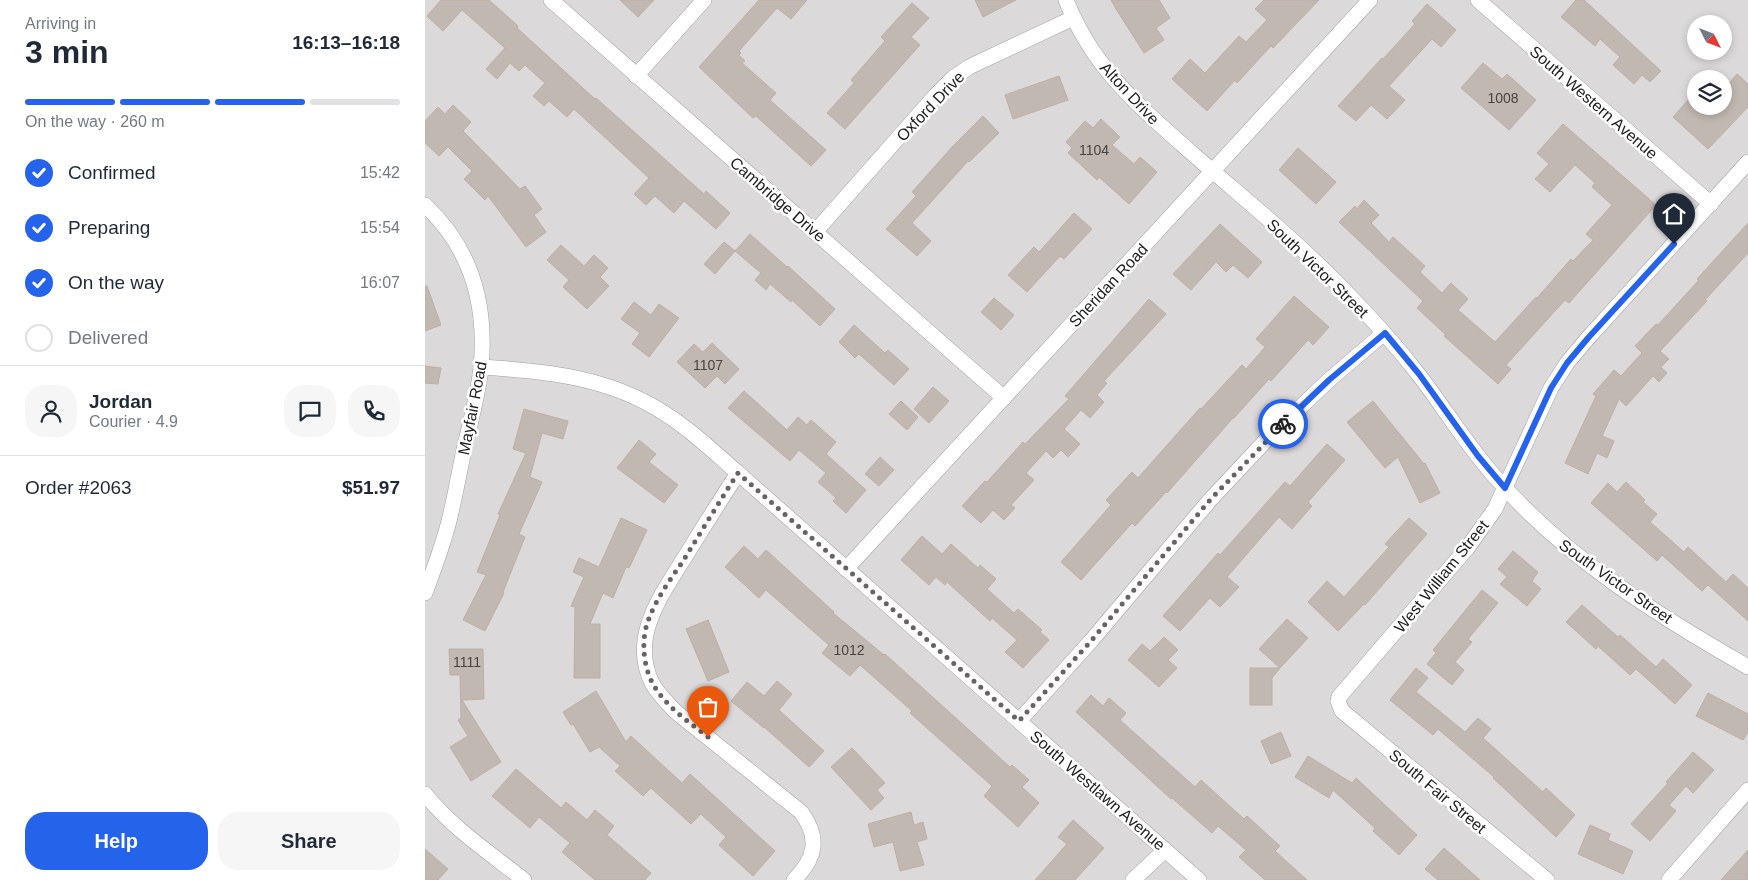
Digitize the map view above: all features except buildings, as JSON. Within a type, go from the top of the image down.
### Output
[{"type":"street","name":"Cambridge Drive","points":[[551,0],[1004,398]]},
{"type":"street","points":[[636,76],[704,0]]},
{"type":"street","name":"Alton Drive","points":[[1066,0],[1073,18],[1088,45],[1113,80],[1145,112],[1213,171]]},
{"type":"street","name":"Sheridan Road","points":[[846,569],[1370,0]]},
{"type":"street","name":"South Western Avenue","points":[[1478,0],[1711,204]]},
{"type":"street","name":"Oxford Drive","points":[[815,232],[953,78],[969,67],[1073,18]]},
{"type":"street","name":"West William Street","points":[[1339,697],[1468,548],[1495,509],[1551,388],[1567,363],[1748,162]]},
{"type":"street","name":"South Victor Street","points":[[1213,171],[1337,283],[1385,333],[1419,374],[1478,456],[1505,488],[1563,545],[1657,612],[1748,667]]},
{"type":"street","name":"Mayfair Road","points":[[425,204],[439,218],[454,238],[466,260],[479,305],[482,341],[481,367],[449,519],[425,593]]},
{"type":"street","points":[[1019,721],[1091,641],[1210,500],[1262,445],[1329,380],[1385,333]]},
{"type":"street","name":"South Westlawn Avenue","points":[[481,367],[568,375],[600,383],[626,393],[663,412],[690,431],[1199,880]]},
{"type":"street","points":[[738,473],[660,597],[648,621],[644,652],[652,683],[676,712],[801,812],[809,822],[814,845],[811,857],[794,880]]},
{"type":"street","name":"South Fair Street","points":[[1339,697],[1339,705],[1342,711],[1547,880]]},
{"type":"street","points":[[1669,880],[1748,790]]},
{"type":"street","points":[[425,794],[451,821],[524,880]]},
{"type":"street","points":[[1133,880],[1165,850]]},
{"type":"shaded area","points":[[425,0],[1748,0],[1748,880],[425,880]]},
{"type":"way so far","points":[[708,737],[676,712],[652,683],[644,652],[645,636],[648,621],[660,597],[738,473],[1019,721],[1091,641],[1210,500],[1283,424]]},
{"type":"route","points":[[1283,424],[1329,380],[1385,333],[1419,374],[1478,456],[1505,488],[1551,388],[1567,363],[1674,244]]}]
